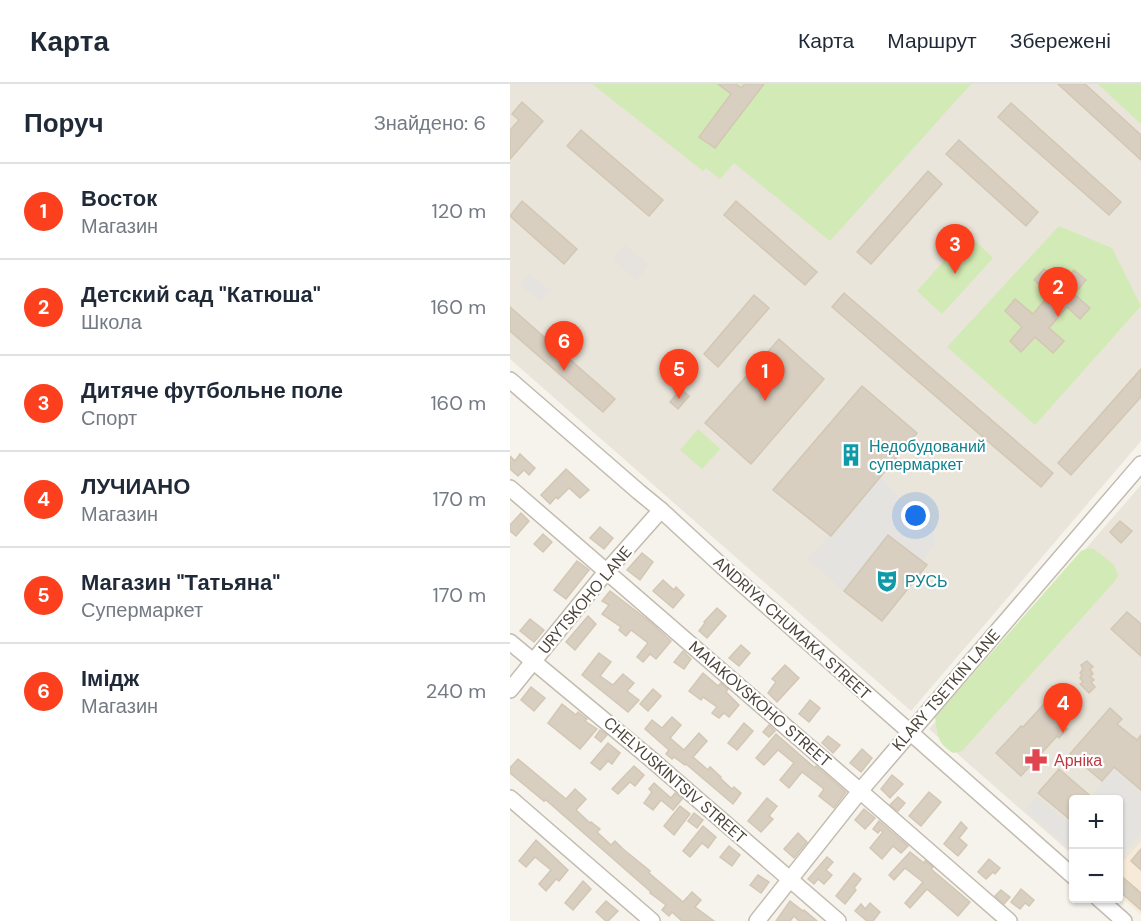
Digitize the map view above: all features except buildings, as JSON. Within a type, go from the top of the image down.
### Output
[{"type":"street","name":"ANDRIYA CHUMAKA STREET","points":[[510,380],[661,510],[1069,873]]},
{"type":"street","name":"KLARY TSETKIN LANE","points":[[757,921],[860,791],[1141,464]]},
{"type":"street","name":"MAIAKOVSKOHO STREET","points":[[510,488],[1009,921]]},
{"type":"street","name":"URYTSKOHO LANE","points":[[510,690],[606,572],[661,510]]},
{"type":"street","name":"CHELYUSKINTSIV STREET","points":[[510,642],[652,760],[838,921]]},
{"type":"street","points":[[510,798],[652,921]]},
{"type":"street","points":[[1104,903],[1124,921]]},
{"type":"shaded area","points":[[510,84],[1141,84],[1141,441],[911,711],[510,359]]},
{"type":"shaded area","points":[[625,245],[649,264],[637,280],[612,260]]},
{"type":"shaded area","points":[[530,273],[549,290],[540,301],[520,285]]},
{"type":"shaded area","points":[[881,477],[902,501],[935,530],[935,543],[922,561],[888,535],[844,591],[808,559]]},
{"type":"shaded area","points":[[1141,485],[1141,914],[1123,898],[1123,795],[1069,795],[1069,852],[929,729]]},
{"type":"shaded area","points":[[1114,768],[1141,792],[1141,834],[1125,852],[1123,850],[1123,826],[1127,821],[1123,818],[1123,795],[1097,795],[1094,792]]},
{"type":"shaded area","points":[[1037,796],[1069,824],[1069,848],[1025,810]]},
{"type":"shaded area","points":[[1141,841],[1141,915],[1123,899],[1123,861]]},
{"type":"green space","points":[[592,84],[971,84],[830,241],[734,163],[720,179],[706,168],[703,171]]},
{"type":"green space","points":[[1098,84],[1141,84],[1141,124]]},
{"type":"green space","points":[[1059,226],[1112,248],[1141,306],[1035,425],[947,347]]},
{"type":"green space","points":[[968,234],[993,258],[942,314],[917,291]]},
{"type":"green space","points":[[698,429],[720,449],[702,469],[680,450]]},
{"type":"green space","points":[[1094,549],[1114,565],[1118,575],[1115,581],[962,751],[953,753],[947,749],[941,742],[935,717],[1081,551]]},
{"type":"place","name":"Дитяче футбольне поле","points":[[955,274]]},
{"type":"place","name":"Детский сад \"Катюша\"","points":[[1058,317]]},
{"type":"place","name":"Імідж","points":[[564,371]]},
{"type":"place","name":"Магазин \"Татьяна\"","points":[[679,399]]},
{"type":"place","name":"Восток","points":[[765,401]]},
{"type":"place","name":"Недобудований супермаркет","points":[[851,455]]},
{"type":"place","name":"РУСЬ","points":[[887,581]]},
{"type":"place","name":"ЛУЧИАНО","points":[[1063,733]]},
{"type":"place","name":"Арніка","points":[[1036,760]]}]
